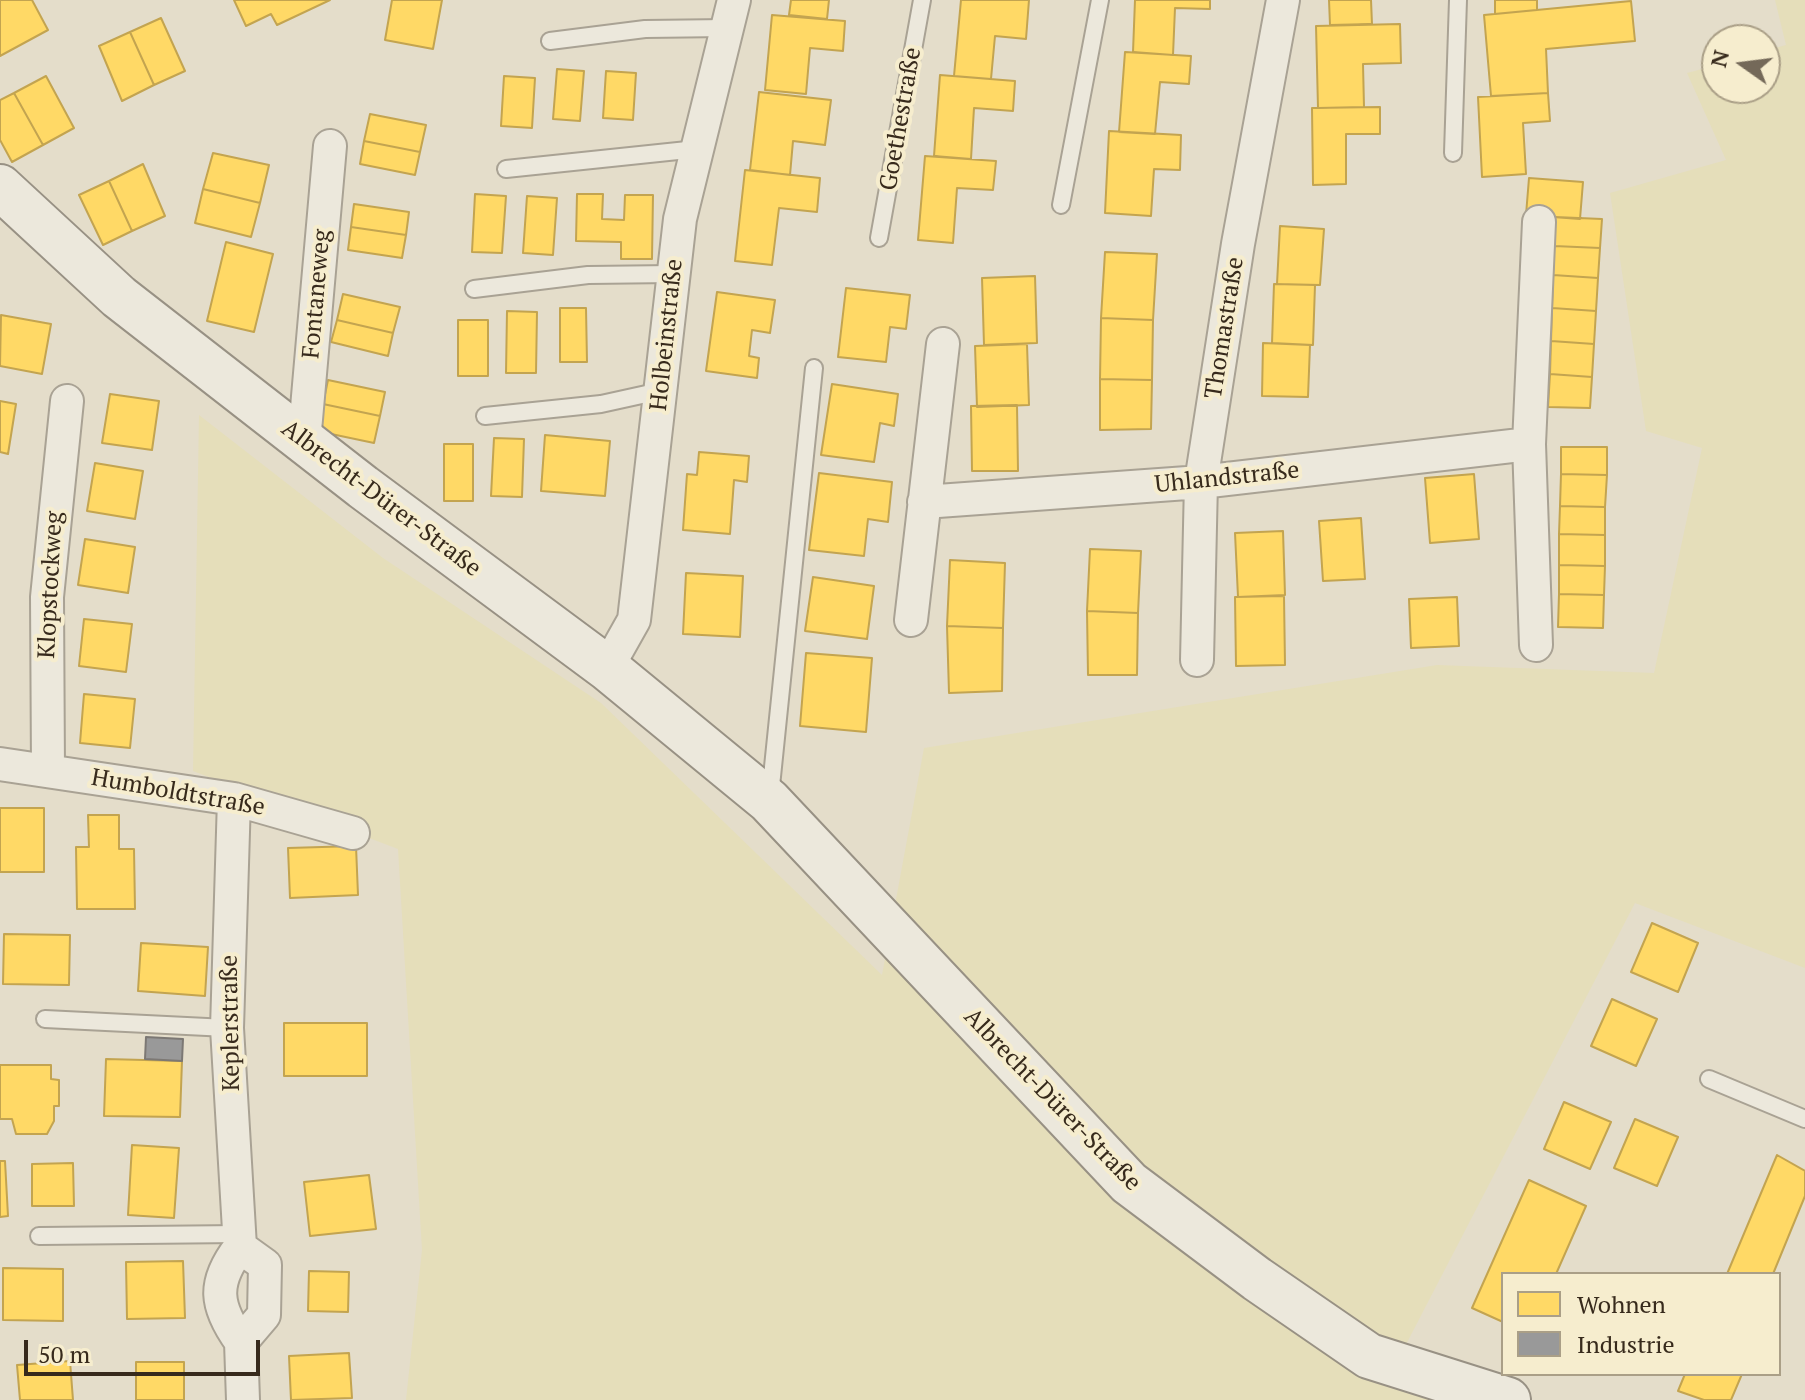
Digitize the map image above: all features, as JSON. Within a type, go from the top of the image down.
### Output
[{"type":"street","name":"Thomastraße","points":[[1197,660],[1201,482],[1238,244],[1283,0]]},
{"type":"street","name":"Holbeinstraße","points":[[607,668],[634,620],[680,219],[731,14]]},
{"type":"street","name":"Fontaneweg","points":[[304,442],[330,146]]},
{"type":"street","name":"Albrecht-Dürer-Straße","points":[[0,187],[119,297],[304,442],[607,668],[769,801],[1129,1183],[1257,1279],[1369,1356],[1508,1400]]},
{"type":"street","points":[[1536,645],[1529,444],[1539,222]]},
{"type":"street","points":[[911,620],[943,344]]},
{"type":"street","name":"Klopstockweg","points":[[48,770],[47,597],[67,401]]},
{"type":"street","name":"Uhlandstraße","points":[[924,502],[1201,482],[1529,444]]},
{"type":"street","name":"Humboldtstraße","points":[[0,764],[234,799],[353,833]]},
{"type":"street","name":"Keplerstraße","points":[[234,799],[227,1028],[240,1240]]},
{"type":"street","points":[[241,1342],[264,1315],[265,1265],[240,1240],[221,1271],[222,1316],[241,1342],[243,1400]]},
{"type":"lane","name":"Goethestraße","points":[[879,238],[922,0]]},
{"type":"lane","points":[[1061,205],[1100,0]]},
{"type":"lane","points":[[1453,153],[1458,0]]},
{"type":"lane","points":[[550,41],[731,14]]},
{"type":"lane","points":[[506,169],[697,149]]},
{"type":"lane","points":[[474,289],[588,275],[673,274]]},
{"type":"lane","points":[[769,801],[814,368]]},
{"type":"lane","points":[[485,416],[601,404],[660,391]]},
{"type":"lane","points":[[45,1019],[227,1028]]},
{"type":"lane","points":[[1709,1079],[1805,1119]]},
{"type":"lane","points":[[39,1236],[240,1240]]},
{"type":"shaded area","points":[[1775,0],[1805,0],[1805,968],[1635,903],[1386,1383],[1430,1400],[406,1400],[422,1250],[398,849],[193,771],[199,415],[383,558],[601,703],[882,975],[924,748],[1437,665],[1654,673],[1702,448],[1646,431],[1610,193],[1726,160],[1687,73],[1701,69],[1701,104],[1781,104],[1781,46],[1786,45]]},
{"type":"building: Wohnen","points":[[0,0],[32,0],[48,30],[0,56]]},
{"type":"building: Wohnen","points":[[234,0],[330,0],[277,25],[271,14],[246,26]]},
{"type":"building: Wohnen","points":[[392,0],[442,0],[433,49],[385,40]]},
{"type":"building: Wohnen","points":[[791,0],[829,0],[827,19],[789,15]]},
{"type":"building: Wohnen","points":[[961,0],[1029,0],[1026,39],[995,36],[991,79],[954,76]]},
{"type":"building: Wohnen","points":[[1135,0],[1210,0],[1210,9],[1175,8],[1173,55],[1133,52]]},
{"type":"building: Wohnen","points":[[1329,0],[1371,0],[1372,24],[1330,25]]},
{"type":"building: Wohnen","points":[[1495,0],[1537,0],[1537,10],[1495,14]]},
{"type":"building: Wohnen","points":[[1631,1],[1635,41],[1546,49],[1548,93],[1491,96],[1484,15]]},
{"type":"building: Wohnen","points":[[772,15],[845,21],[843,51],[810,48],[806,94],[765,90]]},
{"type":"building: Wohnen","points":[[161,18],[185,71],[154,85],[130,32]]},
{"type":"building: Wohnen","points":[[1400,24],[1401,63],[1363,64],[1364,107],[1318,108],[1316,26]]},
{"type":"building: Wohnen","points":[[130,32],[154,85],[122,101],[99,46]]},
{"type":"building: Wohnen","points":[[1125,52],[1191,56],[1189,84],[1160,82],[1155,134],[1119,132]]},
{"type":"building: Wohnen","points":[[557,69],[584,71],[580,121],[553,119]]},
{"type":"building: Wohnen","points":[[606,71],[636,73],[633,120],[603,118]]},
{"type":"building: Wohnen","points":[[940,75],[1015,81],[1013,111],[974,108],[971,159],[934,156]]},
{"type":"building: Wohnen","points":[[46,76],[74,128],[43,145],[14,93]]},
{"type":"building: Wohnen","points":[[504,76],[535,78],[532,128],[501,126]]},
{"type":"building: Wohnen","points":[[759,92],[831,100],[825,145],[793,141],[790,175],[750,170]]},
{"type":"building: Wohnen","points":[[14,93],[43,145],[12,162],[0,140],[0,100]]},
{"type":"building: Wohnen","points":[[1548,93],[1550,121],[1523,123],[1526,174],[1482,177],[1478,97]]},
{"type":"building: Wohnen","points":[[1380,107],[1380,134],[1346,134],[1346,184],[1313,185],[1312,108]]},
{"type":"building: Wohnen","points":[[370,114],[426,125],[420,152],[364,141]]},
{"type":"building: Wohnen","points":[[1109,131],[1181,135],[1180,170],[1154,169],[1151,216],[1105,213]]},
{"type":"building: Wohnen","points":[[364,141],[420,152],[415,175],[360,164]]},
{"type":"building: Wohnen","points":[[213,153],[269,165],[260,203],[203,189]]},
{"type":"building: Wohnen","points":[[925,156],[996,161],[993,190],[957,188],[953,243],[918,240]]},
{"type":"building: Wohnen","points":[[143,164],[165,216],[132,231],[109,181]]},
{"type":"building: Wohnen","points":[[745,170],[820,178],[817,212],[779,208],[772,265],[735,261]]},
{"type":"building: Wohnen","points":[[1529,178],[1583,182],[1580,219],[1526,215]]},
{"type":"building: Wohnen","points":[[109,181],[132,231],[103,245],[79,195]]},
{"type":"building: Wohnen","points":[[203,189],[260,203],[251,237],[195,223]]},
{"type":"building: Wohnen","points":[[475,194],[506,196],[502,253],[472,252]]},
{"type":"building: Wohnen","points":[[577,194],[603,194],[602,219],[624,220],[625,195],[653,195],[652,259],[621,259],[621,242],[576,241]]},
{"type":"building: Wohnen","points":[[527,196],[557,198],[553,255],[523,253]]},
{"type":"building: Wohnen","points":[[354,204],[409,212],[406,235],[351,227]]},
{"type":"building: Wohnen","points":[[1555,217],[1602,219],[1600,248],[1554,246]]},
{"type":"building: Wohnen","points":[[1280,226],[1324,229],[1320,285],[1277,284]]},
{"type":"building: Wohnen","points":[[351,227],[406,235],[402,258],[348,250]]},
{"type":"building: Wohnen","points":[[226,242],[273,254],[254,332],[207,321]]},
{"type":"building: Wohnen","points":[[1554,246],[1600,248],[1598,278],[1553,275]]},
{"type":"building: Wohnen","points":[[1105,252],[1157,254],[1153,320],[1101,318]]},
{"type":"building: Wohnen","points":[[1553,275],[1598,278],[1596,311],[1552,308]]},
{"type":"building: Wohnen","points":[[1035,276],[1037,343],[984,345],[982,278]]},
{"type":"building: Wohnen","points":[[1274,284],[1315,285],[1313,345],[1272,343]]},
{"type":"building: Wohnen","points":[[846,288],[910,295],[906,329],[890,327],[886,362],[838,357]]},
{"type":"building: Wohnen","points":[[717,292],[775,300],[770,333],[752,330],[749,356],[759,358],[757,378],[706,371]]},
{"type":"building: Wohnen","points":[[343,294],[400,307],[393,333],[337,320]]},
{"type":"building: Wohnen","points":[[560,308],[586,308],[587,362],[560,362]]},
{"type":"building: Wohnen","points":[[1552,308],[1596,311],[1594,344],[1551,341]]},
{"type":"building: Wohnen","points":[[507,311],[537,312],[536,373],[506,373]]},
{"type":"building: Wohnen","points":[[1,315],[51,324],[42,374],[0,366]]},
{"type":"building: Wohnen","points":[[1101,318],[1153,320],[1152,380],[1100,379]]},
{"type":"building: Wohnen","points":[[337,320],[393,333],[388,356],[331,342]]},
{"type":"building: Wohnen","points":[[458,320],[488,320],[488,376],[458,376]]},
{"type":"building: Wohnen","points":[[1551,341],[1594,344],[1592,377],[1550,374]]},
{"type":"building: Wohnen","points":[[1263,343],[1310,345],[1308,397],[1262,396]]},
{"type":"building: Wohnen","points":[[1027,344],[1029,405],[977,407],[975,346]]},
{"type":"building: Wohnen","points":[[1550,374],[1592,377],[1590,408],[1548,407]]},
{"type":"building: Wohnen","points":[[1100,379],[1152,380],[1151,429],[1100,430]]},
{"type":"building: Wohnen","points":[[328,380],[385,392],[380,416],[323,404]]},
{"type":"building: Wohnen","points":[[832,384],[898,394],[894,426],[880,423],[874,462],[821,455]]},
{"type":"building: Wohnen","points":[[110,394],[159,401],[152,450],[102,443]]},
{"type":"building: Wohnen","points":[[0,401],[16,404],[8,454],[0,452]]},
{"type":"building: Wohnen","points":[[323,404],[380,416],[374,443],[317,431]]},
{"type":"building: Wohnen","points":[[1017,405],[1018,471],[972,471],[971,406]]},
{"type":"building: Wohnen","points":[[545,435],[610,441],[605,496],[541,491]]},
{"type":"building: Wohnen","points":[[494,438],[524,439],[522,497],[491,496]]},
{"type":"building: Wohnen","points":[[444,444],[473,444],[473,501],[444,501]]},
{"type":"building: Wohnen","points":[[1561,447],[1607,447],[1607,475],[1561,474]]},
{"type":"building: Wohnen","points":[[699,452],[749,456],[747,482],[734,480],[730,534],[683,530],[687,474],[697,475]]},
{"type":"building: Wohnen","points":[[95,463],[143,471],[135,519],[87,511]]},
{"type":"building: Wohnen","points":[[819,473],[892,482],[888,522],[868,519],[864,556],[809,550]]},
{"type":"building: Wohnen","points":[[1474,474],[1479,539],[1430,543],[1425,478]]},
{"type":"building: Wohnen","points":[[1561,474],[1607,475],[1605,507],[1560,506]]},
{"type":"building: Wohnen","points":[[1560,506],[1605,507],[1605,535],[1559,534]]},
{"type":"building: Wohnen","points":[[1361,518],[1365,579],[1323,581],[1319,521]]},
{"type":"building: Wohnen","points":[[1283,531],[1285,595],[1238,597],[1235,533]]},
{"type":"building: Wohnen","points":[[1559,534],[1605,535],[1605,566],[1559,565]]},
{"type":"building: Wohnen","points":[[85,539],[135,547],[128,593],[78,585]]},
{"type":"building: Wohnen","points":[[1090,549],[1141,551],[1138,613],[1087,611]]},
{"type":"building: Wohnen","points":[[950,560],[1005,563],[1003,628],[947,626]]},
{"type":"building: Wohnen","points":[[1559,565],[1605,566],[1604,595],[1559,594]]},
{"type":"building: Wohnen","points":[[686,573],[743,576],[740,637],[683,634]]},
{"type":"building: Wohnen","points":[[813,577],[874,586],[867,639],[805,631]]},
{"type":"building: Wohnen","points":[[1559,594],[1604,595],[1603,628],[1558,627]]},
{"type":"building: Wohnen","points":[[1284,596],[1285,665],[1236,666],[1235,597]]},
{"type":"building: Wohnen","points":[[1457,597],[1459,646],[1411,648],[1409,599]]},
{"type":"building: Wohnen","points":[[1087,611],[1138,613],[1137,675],[1088,675]]},
{"type":"building: Wohnen","points":[[84,619],[132,624],[126,672],[79,666]]},
{"type":"building: Wohnen","points":[[947,626],[1003,628],[1002,691],[949,693]]},
{"type":"building: Wohnen","points":[[806,653],[872,658],[866,732],[800,726]]},
{"type":"building: Wohnen","points":[[84,694],[135,699],[130,748],[80,743]]},
{"type":"building: Wohnen","points":[[0,808],[44,808],[44,872],[0,872]]},
{"type":"building: Wohnen","points":[[88,815],[119,815],[119,849],[134,849],[135,909],[77,909],[76,847],[89,847]]},
{"type":"building: Wohnen","points":[[356,846],[358,895],[290,898],[288,848]]},
{"type":"building: Wohnen","points":[[1652,923],[1698,943],[1678,992],[1631,972]]},
{"type":"building: Wohnen","points":[[4,934],[70,935],[69,985],[3,984]]},
{"type":"building: Wohnen","points":[[141,943],[208,947],[205,996],[138,991]]},
{"type":"building: Wohnen","points":[[1612,999],[1657,1019],[1636,1066],[1591,1046]]},
{"type":"building: Wohnen","points":[[284,1023],[367,1023],[367,1076],[284,1076]]},
{"type":"building: Wohnen","points":[[106,1059],[182,1061],[180,1117],[104,1116]]},
{"type":"building: Wohnen","points":[[0,1065],[51,1065],[51,1079],[59,1080],[59,1106],[54,1106],[54,1121],[47,1134],[16,1134],[12,1119],[0,1119]]},
{"type":"building: Wohnen","points":[[1564,1102],[1611,1122],[1590,1169],[1544,1149]]},
{"type":"building: Wohnen","points":[[1635,1119],[1678,1137],[1657,1186],[1614,1168]]},
{"type":"building: Wohnen","points":[[132,1145],[179,1148],[174,1218],[128,1215]]},
{"type":"building: Wohnen","points":[[1777,1155],[1805,1171],[1805,1196],[1774,1272],[1728,1272]]},
{"type":"building: Wohnen","points":[[0,1161],[5,1161],[8,1216],[0,1217]]},
{"type":"building: Wohnen","points":[[73,1163],[74,1206],[32,1206],[32,1164]]},
{"type":"building: Wohnen","points":[[369,1175],[376,1229],[310,1236],[304,1182]]},
{"type":"building: Wohnen","points":[[1529,1180],[1586,1206],[1557,1272],[1501,1272],[1501,1321],[1472,1308]]},
{"type":"building: Wohnen","points":[[183,1261],[185,1318],[127,1319],[126,1262]]},
{"type":"building: Wohnen","points":[[3,1268],[63,1269],[63,1321],[3,1320]]},
{"type":"building: Wohnen","points":[[309,1271],[349,1272],[348,1312],[308,1311]]},
{"type":"building: Wohnen","points":[[349,1353],[352,1398],[291,1400],[289,1356]]},
{"type":"building: Wohnen","points":[[70,1361],[73,1400],[20,1400],[17,1365]]},
{"type":"building: Wohnen","points":[[136,1362],[184,1362],[184,1400],[136,1400]]},
{"type":"building: Wohnen","points":[[1684,1376],[1741,1376],[1731,1400],[1704,1400],[1678,1391]]},
{"type":"building: Industrie","points":[[146,1037],[183,1039],[182,1061],[145,1059]]}]
